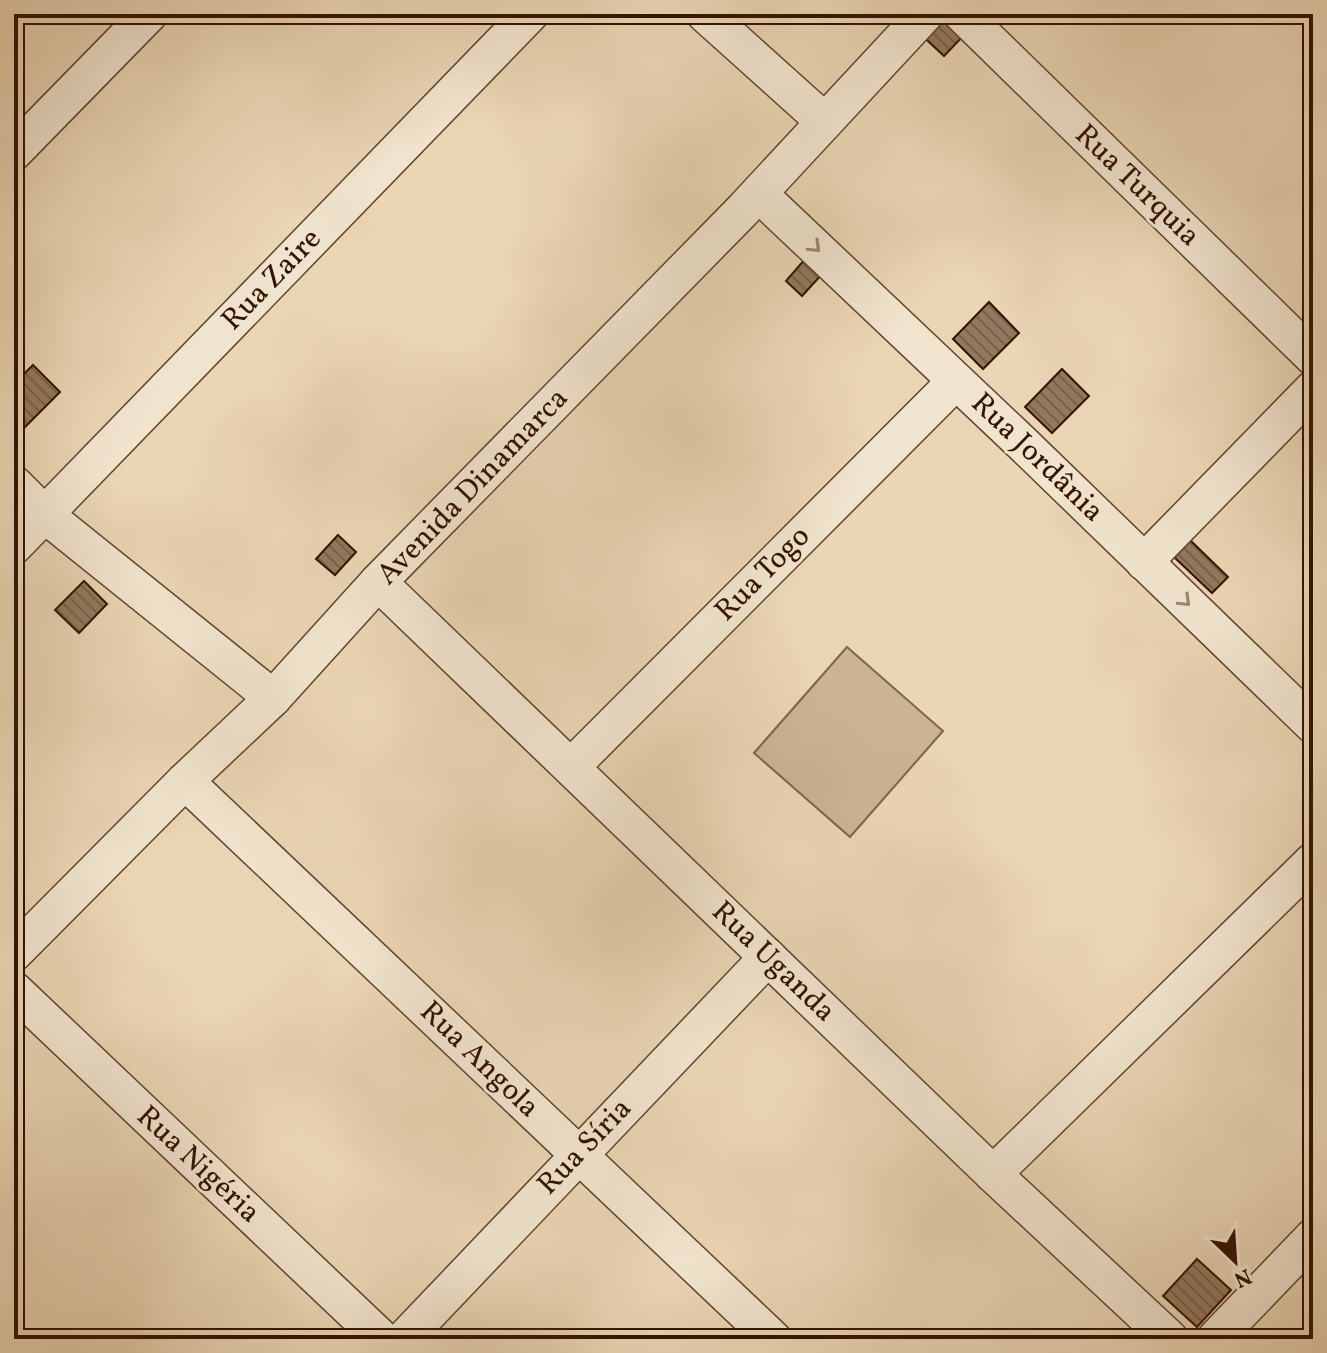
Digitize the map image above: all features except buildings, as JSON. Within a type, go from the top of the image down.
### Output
[{"type":"street","points":[[14,152],[149,14]]},
{"type":"street","name":"Rua Zaire","points":[[14,546],[530,14]]},
{"type":"street","points":[[705,14],[824,121]]},
{"type":"street","name":"Avenida Dinamarca","points":[[14,953],[185,781],[273,698],[378,582],[759,194],[925,14]]},
{"type":"street","name":"Rua Turquia","points":[[962,14],[1313,357]]},
{"type":"street","name":"Rua Jordânia","points":[[759,194],[1313,725]]},
{"type":"street","name":"Rua Togo","points":[[571,767],[956,381]]},
{"type":"street","points":[[1144,562],[1313,389]]},
{"type":"street","points":[[14,484],[44,514],[273,698]]},
{"type":"street","name":"Rua Uganda","points":[[378,582],[993,1174],[1170,1339]]},
{"type":"street","name":"Rua Angola","points":[[185,781],[773,1339]]},
{"type":"street","points":[[993,1174],[1313,861]]},
{"type":"street","name":"Rua Síria","points":[[404,1339],[768,957]]},
{"type":"street","name":"Rua Nigéria","points":[[14,990],[382,1339]]},
{"type":"street","points":[[1215,1339],[1313,1237]]},
{"type":"shaded area","points":[[847,647],[943,731],[850,837],[754,753]]}]
